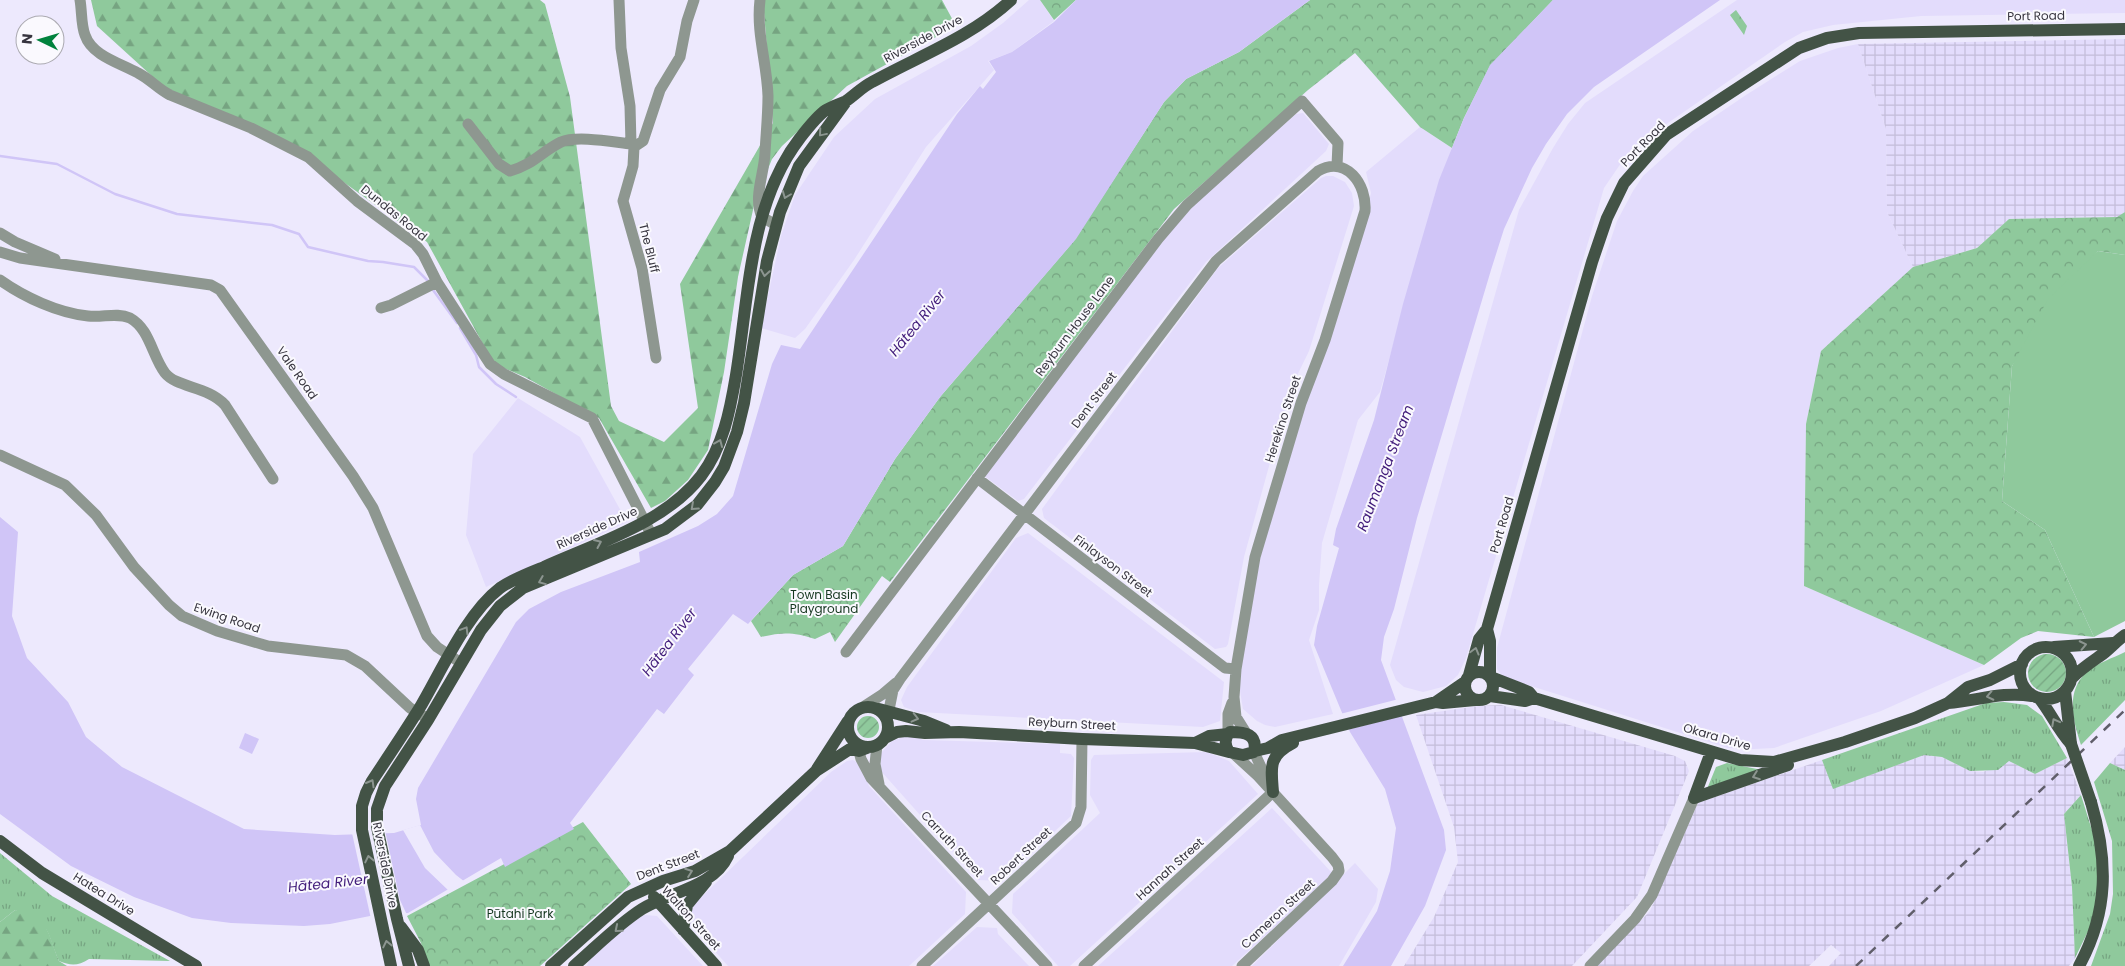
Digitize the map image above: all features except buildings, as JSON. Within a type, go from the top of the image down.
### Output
[{"type":"main road","name":"Riverside Drive","points":[[391,966],[362,830],[362,806],[366,793],[473,617],[485,602],[509,582],[645,522],[684,496],[701,476],[719,444],[731,401],[753,260],[762,218],[775,181],[800,138],[825,111],[846,100],[868,84],[957,39],[998,12],[1011,0]]},
{"type":"main road","name":"Port Road","points":[[1467,679],[1479,639],[1487,629],[1606,218],[1624,183],[1666,136],[1786,56],[1826,38],[1878,32],[2125,28]]},
{"type":"main road","name":"Riverside Drive","points":[[410,966],[397,921],[377,827],[378,804],[385,786],[428,720],[461,662],[493,613],[517,592],[652,536],[679,520],[696,505],[715,482],[732,449],[744,403],[767,261],[776,225],[799,166],[846,100]]},
{"type":"main road","name":"Port Road","points":[[1487,629],[1490,641],[1490,676]]},
{"type":"main road","points":[[2036,697],[2052,698],[2065,691],[2072,678],[2085,664],[2102,655],[2113,643],[2125,635]]},
{"type":"main road","points":[[2071,744],[2061,734],[2052,715],[2021,680],[2022,664],[2027,655],[2037,648],[2113,643]]},
{"type":"main road","points":[[2052,647],[2060,651],[2069,661],[2072,669],[2072,678]]},
{"type":"main road","name":"Okara Drive","points":[[1490,676],[1528,692],[1534,698],[1711,752],[1740,760],[1764,762],[1798,756],[1906,721],[1948,703],[1968,687],[1990,680],[2022,664]]},
{"type":"main road","points":[[1282,740],[1247,734],[1228,734],[1226,743],[1232,753],[1242,755],[1255,752],[1268,748],[1282,740],[1436,702],[1467,679],[1480,672],[1490,676],[1493,687],[1490,696],[1484,700],[1436,702]]},
{"type":"main road","points":[[1467,679],[1466,691],[1475,700]]},
{"type":"main road","points":[[2065,691],[2071,744],[2091,802],[2102,846],[2103,891],[2091,942],[2079,966]]},
{"type":"main road","name":"Okara Drive","points":[[1948,703],[1971,701],[2000,694],[2036,697]]},
{"type":"main road","name":"Okara Drive","points":[[1490,696],[1525,701],[1534,698]]},
{"type":"main road","points":[[868,706],[885,714],[888,729],[869,745],[849,734],[848,721],[854,712],[863,707],[868,706]]},
{"type":"main road","name":"Reyburn Street","points":[[885,714],[924,721],[949,732]]},
{"type":"main road","name":"Dent Street","points":[[816,771],[848,721]]},
{"type":"main road","points":[[1273,792],[1272,765],[1276,755],[1291,744],[1315,731]]},
{"type":"main road","name":"Reyburn Street","points":[[869,745],[897,732],[949,732],[1195,743],[1232,753]]},
{"type":"main road","name":"Reyburn Street","points":[[1195,743],[1208,736],[1228,734]]},
{"type":"main road","points":[[1247,734],[1254,738],[1255,752]]},
{"type":"main road","name":"Dent Street","points":[[551,966],[620,903],[646,888],[694,871],[730,852],[816,771],[850,749],[869,745]]},
{"type":"main road","points":[[1694,798],[1711,752]]},
{"type":"main road","points":[[1694,798],[1796,762],[1798,756]]},
{"type":"main road","name":"Hatea Drive","points":[[0,842],[42,873],[196,966]]},
{"type":"main road","name":"Dent Street","points":[[576,965],[633,915],[685,890],[712,874],[726,861],[730,852]]},
{"type":"main road","points":[[683,930],[687,905],[712,874]]},
{"type":"main road","name":"Walton Street","points":[[646,888],[716,966]]},
{"type":"main road","points":[[397,921],[418,950],[424,966]]},
{"type":"street","name":"Dundas Road","points":[[80,0],[85,35],[91,46],[99,53],[140,74],[160,90],[170,95],[251,128],[308,157],[357,201],[415,244],[490,364],[504,374],[592,418],[652,536]]},
{"type":"street","name":"The Bluff","points":[[620,0],[621,48],[630,106],[634,166],[623,201],[642,268],[656,358]]},
{"type":"street","points":[[468,124],[499,164],[510,171],[525,167],[562,142],[576,139],[632,145],[643,142],[660,90],[680,57],[687,21],[694,0]]},
{"type":"street","points":[[760,0],[758,32],[768,95],[765,162],[758,198],[762,218],[776,225]]},
{"type":"street","name":"Reyburn House Lane","points":[[846,652],[1175,217],[1302,101],[1338,144],[1337,166]]},
{"type":"street","name":"Dent Street","points":[[885,714],[900,679],[1026,515],[1216,261],[1318,171],[1330,166],[1337,166]]},
{"type":"street","name":"Herekino Street","points":[[1247,734],[1236,717],[1234,697],[1236,669],[1255,557],[1301,402],[1325,340],[1364,219],[1366,203],[1361,186],[1350,173],[1337,166]]},
{"type":"street","points":[[0,234],[71,266]]},
{"type":"street","name":"Vale Road","points":[[0,252],[20,258],[71,266],[211,285],[220,290],[353,476],[373,508],[427,636],[437,647],[461,662]]},
{"type":"street","points":[[0,280],[24,294],[76,314],[90,317],[117,316],[129,318],[138,324],[164,372],[172,379],[208,391],[225,404],[272,479]]},
{"type":"street","points":[[380,308],[391,305],[437,282]]},
{"type":"street","name":"Ewing Road","points":[[0,455],[65,485],[96,515],[134,567],[169,606],[182,616],[217,631],[260,644],[346,656],[365,666],[416,712],[428,720]]},
{"type":"street","name":"Finlayson Street","points":[[977,478],[1225,668],[1236,669]]},
{"type":"street","name":"Dent Street","points":[[863,707],[883,694],[900,679]]},
{"type":"street","name":"Herekino Street","points":[[1228,734],[1228,714],[1234,697]]},
{"type":"street","name":"Robert Street","points":[[922,966],[1076,823],[1080,807],[1082,739]]},
{"type":"street","points":[[869,745],[879,784]]},
{"type":"street","name":"Carruth Street","points":[[869,745],[868,773],[1047,966]]},
{"type":"street","name":"Reyburn Street","points":[[1255,752],[1273,792]]},
{"type":"street","name":"Reyburn Street","points":[[1232,753],[1273,792],[1336,862],[1338,873],[1332,881]]},
{"type":"street","name":"Hannah Street","points":[[1084,966],[1273,792]]},
{"type":"street","points":[[1590,966],[1635,918],[1652,895],[1694,798]]},
{"type":"street","name":"Cameron Street","points":[[1242,966],[1332,881]]},
{"type":"shaded area","points":[[1029,0],[1040,0],[1054,21],[1012,52],[988,61],[994,70],[926,147],[854,260],[805,329],[795,338],[761,328],[781,236],[795,195],[834,137],[875,99],[971,46],[1003,23]]},
{"type":"shaded area","points":[[1737,0],[2125,0],[2125,13],[1921,16],[1833,25],[1803,32],[1785,42],[1636,145],[1604,188],[1466,658],[1458,675],[1446,686],[1423,692],[1404,687],[1396,680],[1390,665],[1519,210],[1553,148],[1568,124],[1585,103]]},
{"type":"shaded area","points":[[2125,39],[2125,212],[2118,217],[2009,219],[1977,248],[1913,267],[1887,212],[1886,129],[1858,44]]},
{"type":"shaded area","points":[[1858,44],[1886,129],[1887,212],[1913,267],[1821,351],[1806,424],[1804,586],[1984,665],[1881,711],[1774,748],[1754,749],[1728,748],[1503,677],[1497,669],[1497,648],[1592,296],[1617,221],[1633,191],[1643,176],[1693,131],[1746,95],[1800,61],[1838,48]]},
{"type":"shaded area","points":[[1303,113],[1329,144],[1326,151],[1206,262],[1024,499],[1018,501],[983,475],[1168,226],[1296,114]]},
{"type":"shaded area","points":[[1420,127],[1452,148],[1436,191],[1380,392],[1358,420],[1322,543],[1319,610],[1309,640],[1333,714],[1275,727],[1265,725],[1243,709],[1239,685],[1248,614],[1266,527],[1363,227],[1371,193],[1366,172]]},
{"type":"shaded area","points":[[1333,176],[1345,182],[1352,193],[1354,206],[1309,351],[1290,390],[1244,557],[1228,644],[1226,647],[1215,649],[1044,518],[1042,509],[1218,268],[1321,178]]},
{"type":"shaded area","points":[[518,398],[580,437],[627,522],[486,587],[466,535],[473,454]]},
{"type":"shaded area","points":[[1028,533],[1224,682],[1220,721],[1203,727],[918,712],[904,707],[901,700],[907,687],[1016,538]]},
{"type":"shaded area","points":[[1501,705],[1675,756],[1685,761],[1689,771],[1637,897],[1572,966],[1404,966],[1434,917],[1458,862],[1454,827],[1416,715],[1478,706]]},
{"type":"shaded area","points":[[906,736],[917,737],[923,740],[1060,744],[1060,753],[1071,754],[1074,758],[1071,816],[1002,881],[978,880],[880,770],[881,753],[892,741]]},
{"type":"shaded area","points":[[2125,747],[2125,770],[2110,763]]},
{"type":"shaded area","points":[[1207,752],[1229,761],[1258,794],[1070,966],[1058,966],[1012,913],[1013,894],[1100,813],[1090,795],[1091,760],[1094,755]]},
{"type":"shaded area","points":[[1924,755],[1942,757],[1970,771],[1983,772],[2009,761],[2035,774],[2067,758],[2081,795],[2064,814],[2072,887],[2075,958],[2069,966],[1829,966],[1841,953],[1831,945],[1809,966],[1596,966],[1650,911],[1698,803],[1822,760],[1833,788]]},
{"type":"shaded area","points":[[853,760],[860,764],[869,786],[966,892],[965,914],[909,966],[728,966],[688,921],[689,909],[831,772],[847,761]]},
{"type":"shaded area","points":[[1272,808],[1333,874],[1232,966],[1098,966]]},
{"type":"shaded area","points":[[1355,863],[1378,889],[1376,902],[1339,966],[1252,966]]},
{"type":"shaded area","points":[[645,915],[657,916],[703,966],[587,966],[589,960],[637,917]]},
{"type":"shaded area","points":[[977,927],[997,928],[998,934],[1029,966],[933,966]]},
{"type":"green space","points":[[91,0],[540,0],[545,4],[570,97],[611,406],[619,421],[664,442],[698,408],[680,284],[773,123],[763,0],[942,0],[956,26],[847,86],[782,146],[772,159],[755,201],[738,277],[724,372],[708,450],[688,480],[665,501],[651,508],[599,418],[525,377],[494,364],[427,242],[289,143],[164,87],[97,26]]},
{"type":"green space","points":[[1040,0],[1076,0],[1054,20]]},
{"type":"green space","name":"Town Basin Playground","points":[[1310,0],[1553,0],[1490,66],[1464,118],[1452,148],[1420,127],[1355,53],[1308,90],[1174,209],[890,582],[882,576],[835,642],[830,632],[815,639],[788,634],[761,637],[751,621],[793,575],[843,546],[895,459],[940,397],[1073,242],[1164,102],[1186,79],[1239,52]]},
{"type":"green space","points":[[1736,10],[1747,26],[1744,35],[1730,15]]},
{"type":"green space","points":[[2125,212],[2125,255],[2098,251],[2012,366],[2002,501],[2045,530],[2094,637],[2038,631],[2021,638],[1984,665],[1804,586],[1806,424],[1821,351],[1913,267],[1977,248],[2009,219],[2117,217]]},
{"type":"green space","points":[[2098,251],[2125,255],[2125,621],[2094,637],[2045,530],[2002,501],[2012,366],[2048,299]]},
{"type":"green space","points":[[2125,652],[2125,700],[2081,745],[2075,726],[2073,707],[2073,697],[2076,688],[2080,680],[2091,669]]},
{"type":"green space","points":[[2047,654],[2060,660],[2066,673],[2060,686],[2047,692],[2034,686],[2028,673],[2034,660]]},
{"type":"green space","points":[[2004,702],[2027,705],[2042,716],[2067,758],[2035,774],[2009,761],[1998,770],[1970,771],[1942,757],[1924,755],[1833,789],[1822,760],[1986,703]]},
{"type":"green space","points":[[868,716],[876,719],[879,727],[876,735],[868,738],[860,735],[857,727],[860,719]]},
{"type":"green space","points":[[1727,763],[1762,770],[1707,789],[1716,767]]},
{"type":"green space","points":[[2110,763],[2125,770],[2125,966],[2091,966],[2110,914],[2113,894],[2112,841],[2094,782]]},
{"type":"green space","points":[[2081,795],[2100,856],[2096,915],[2075,958],[2072,887],[2064,814]]},
{"type":"green space","name":"Pūtahi Park","points":[[583,822],[631,884],[540,966],[428,966],[421,943],[407,916]]},
{"type":"green space","points":[[0,853],[52,896],[170,961],[89,959],[81,963],[67,964],[59,961],[46,928],[36,920],[15,910],[0,922]]},
{"type":"green space","points":[[15,910],[26,912],[41,921],[46,927],[59,961],[67,966],[0,966],[0,922]]},
{"type":"water","name":"Hātea River","points":[[1076,0],[1310,0],[1239,52],[1186,79],[1164,102],[1076,239],[940,397],[895,459],[843,546],[793,575],[748,624],[733,614],[688,669],[694,675],[664,714],[657,709],[570,823],[574,829],[505,867],[501,858],[408,913],[370,916],[330,924],[304,926],[231,923],[192,918],[134,897],[71,866],[0,814],[0,517],[18,532],[12,616],[27,658],[68,702],[86,737],[122,767],[244,829],[335,835],[394,833],[421,825],[416,799],[418,788],[516,622],[529,609],[561,592],[640,562],[639,552],[698,526],[717,514],[733,496],[772,364],[781,345],[800,349],[957,114],[980,86],[983,89],[996,72],[989,61],[1012,52],[1054,22]]},
{"type":"water","name":"Raumanga Stream","points":[[1553,0],[1720,0],[1594,87],[1567,114],[1532,168],[1504,229],[1417,518],[1394,609],[1384,637],[1381,660],[1444,830],[1446,850],[1425,906],[1391,966],[1343,966],[1377,911],[1390,871],[1396,828],[1385,789],[1350,732],[1314,645],[1317,626],[1339,548],[1333,545],[1336,529],[1374,420],[1403,304],[1439,180],[1464,118],[1490,65]]},
{"type":"water","points":[[245,733],[259,739],[252,754],[239,748]]},
{"type":"pier","points":[[1399,699],[1405,715],[1347,730],[1340,714]]},
{"type":"pier","points":[[420,825],[434,852],[465,882],[449,891],[425,868],[403,830]]},
{"type":"pier","points":[[385,830],[400,900],[407,915],[371,919],[352,833]]},
{"type":"waterway","points":[[0,156],[57,164],[115,194],[177,214],[272,225],[299,234],[308,247],[368,261],[414,267],[428,281]]},
{"type":"waterway","points":[[433,290],[457,323]]},
{"type":"waterway","points":[[460,328],[476,355],[479,367],[496,384],[516,397]]},
{"type":"railway","points":[[1856,966],[2125,710]]}]
